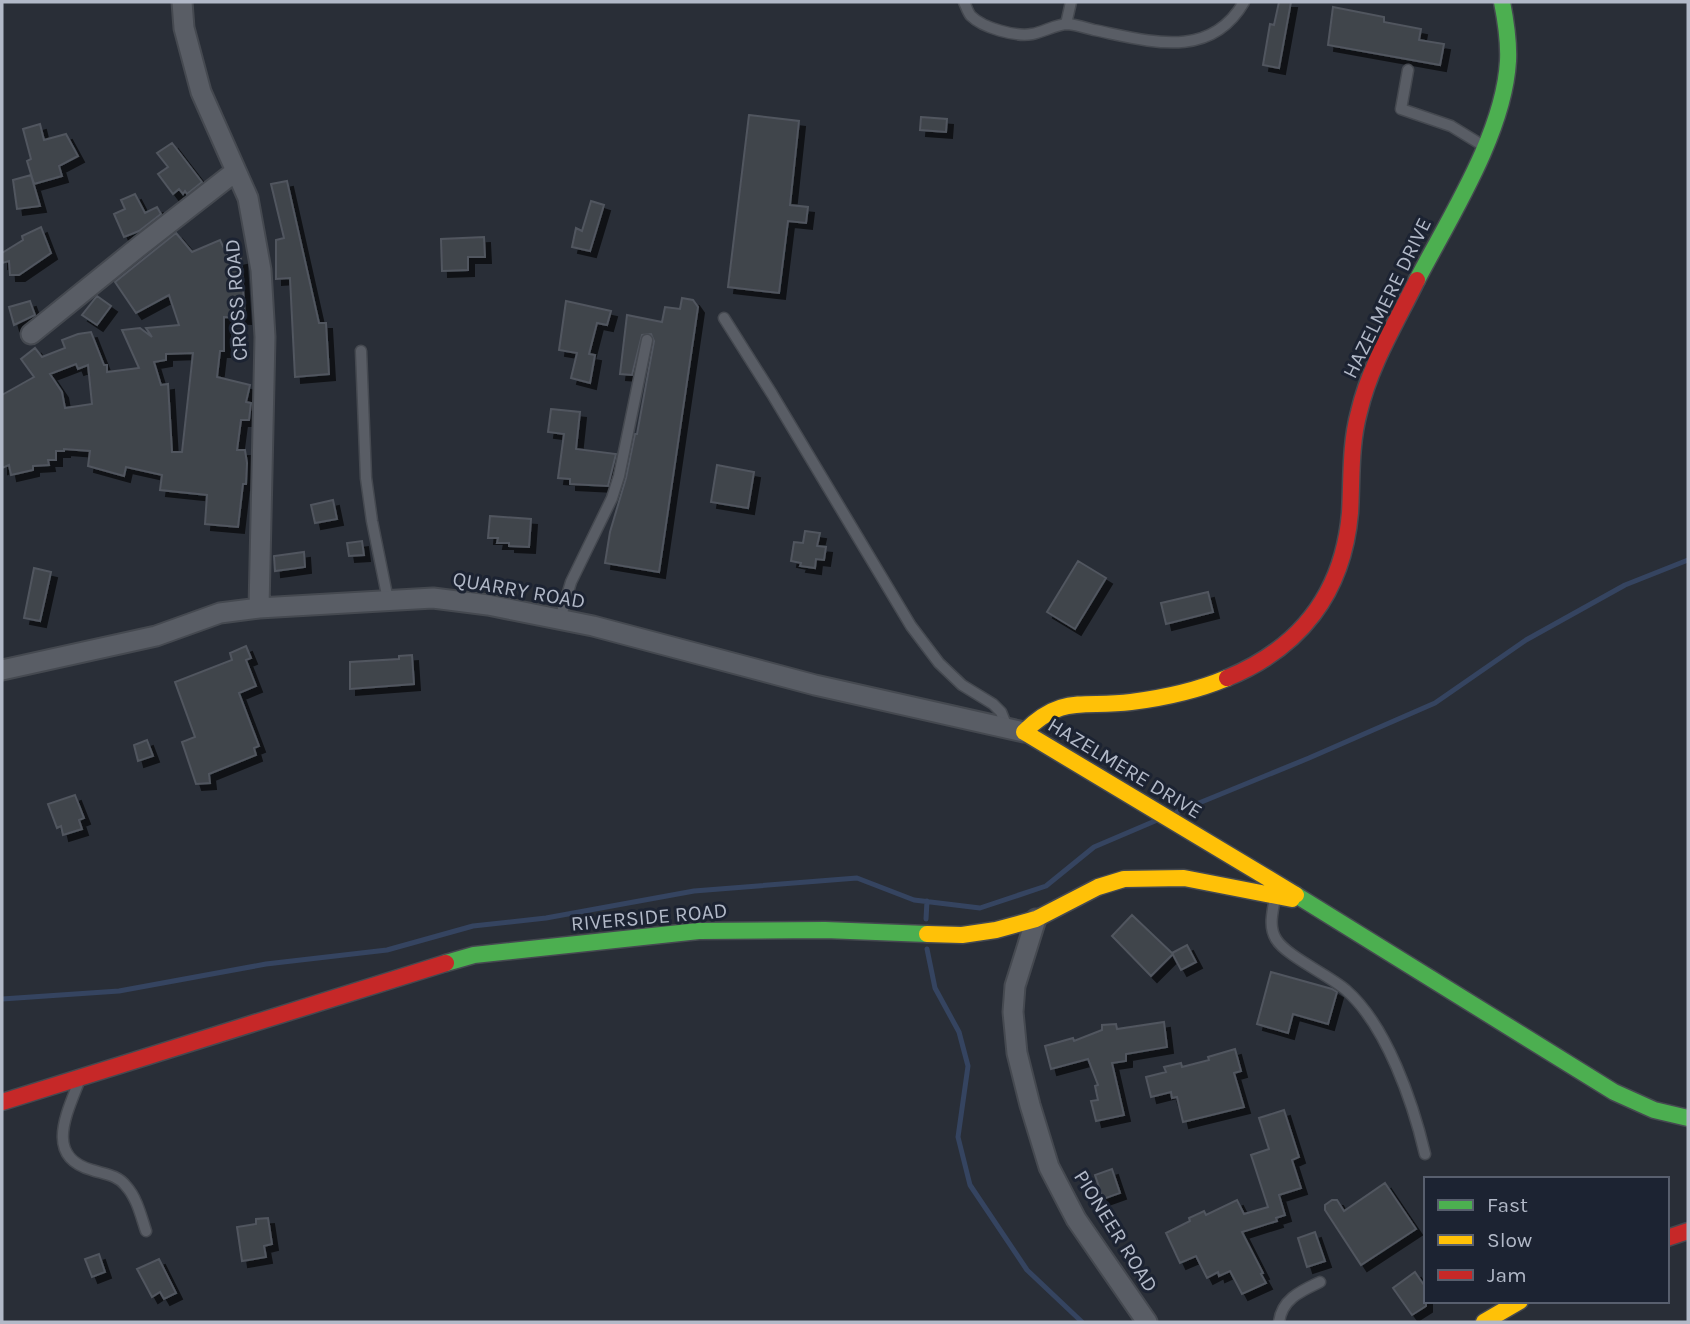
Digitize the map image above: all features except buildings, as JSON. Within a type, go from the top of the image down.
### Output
[{"type":"street","name":"CROSS ROAD","points":[[182,2],[184,28],[201,92],[248,198],[262,283],[265,337],[259,608]]},
{"type":"street","name":"HAZELMERE DRIVE","points":[[1015,729],[1054,708],[1144,700],[1221,681],[1264,662],[1297,635],[1327,597],[1346,547],[1355,430],[1366,388],[1378,355],[1485,148],[1500,106],[1509,62],[1507,18],[1502,2]]},
{"type":"street","points":[[31,334],[236,171]]},
{"type":"street","name":"QUARRY ROAD","points":[[2,670],[156,636],[220,613],[259,608],[433,598],[560,619],[815,685],[1015,729]]},
{"type":"street","name":"HAZELMERE DRIVE","points":[[1015,729],[1308,902],[1614,1091],[1654,1110],[1688,1118]]},
{"type":"street","name":"RIVERSIDE ROAD","points":[[2,1102],[474,955],[699,931],[825,930],[962,935],[996,930],[1036,919],[1098,887],[1124,879],[1184,878],[1308,902]]},
{"type":"street","name":"PIONEER ROAD","points":[[1036,919],[1015,986],[1013,1012],[1017,1053],[1030,1105],[1049,1167],[1076,1219],[1147,1322]]},
{"type":"street","points":[[1669,1237],[1688,1231]]},
{"type":"street","points":[[1484,1322],[1517,1303]]},
{"type":"lane","points":[[964,2],[970,16],[996,30],[1030,35],[1066,24],[1146,40],[1186,42],[1208,37],[1224,28],[1236,16],[1244,2]]},
{"type":"lane","points":[[1066,24],[1070,2]]},
{"type":"lane","points":[[1408,70],[1401,109],[1451,125],[1485,148]]},
{"type":"lane","points":[[724,318],[911,626],[939,663],[962,685],[993,704],[1015,729]]},
{"type":"lane","points":[[560,619],[571,582],[612,498],[619,476],[647,340]]},
{"type":"lane","points":[[361,351],[366,478],[388,600]]},
{"type":"lane","points":[[1275,896],[1271,923],[1277,940],[1294,955],[1347,991],[1363,1009],[1399,1074],[1414,1110],[1425,1154]]},
{"type":"lane","points":[[80,1078],[65,1126],[63,1144],[67,1156],[75,1164],[114,1176],[125,1184],[134,1198],[146,1231]]},
{"type":"lane","points":[[1279,1322],[1286,1303],[1295,1294],[1320,1282]]},
{"type":"waterway","points":[[1177,812],[1435,703],[1526,640],[1625,585],[1688,560]]},
{"type":"waterway","points":[[2,999],[119,991],[266,964],[387,950],[473,926],[546,918],[694,891],[857,878],[914,900],[980,908],[1046,886],[1094,847],[1155,821]]},
{"type":"waterway","points":[[926,919],[927,901]]},
{"type":"waterway","points":[[927,949],[935,988],[959,1032],[968,1066],[958,1137],[970,1185],[1027,1270],[1082,1322]]},
{"type":"traffic: fast","points":[[1417,280],[1473,174],[1497,117],[1508,61],[1502,2]]},
{"type":"traffic: fast","points":[[1296,895],[1614,1092],[1654,1110],[1688,1118]]},
{"type":"traffic: fast","points":[[446,963],[474,955],[699,931],[825,930],[927,934]]},
{"type":"traffic: slow","points":[[1227,678],[1155,698],[1062,707],[1050,712],[1024,732],[1296,895]]},
{"type":"traffic: slow","points":[[927,934],[962,935],[996,930],[1036,919],[1098,887],[1124,879],[1184,878],[1292,899]]},
{"type":"traffic: slow","points":[[1484,1322],[1517,1303]]},
{"type":"traffic: jam","points":[[1227,678],[1253,666],[1296,634],[1327,592],[1346,542],[1354,437],[1364,395],[1384,345],[1417,280]]},
{"type":"traffic: jam","points":[[2,1102],[446,963]]},
{"type":"traffic: jam","points":[[1669,1237],[1688,1231]]}]
